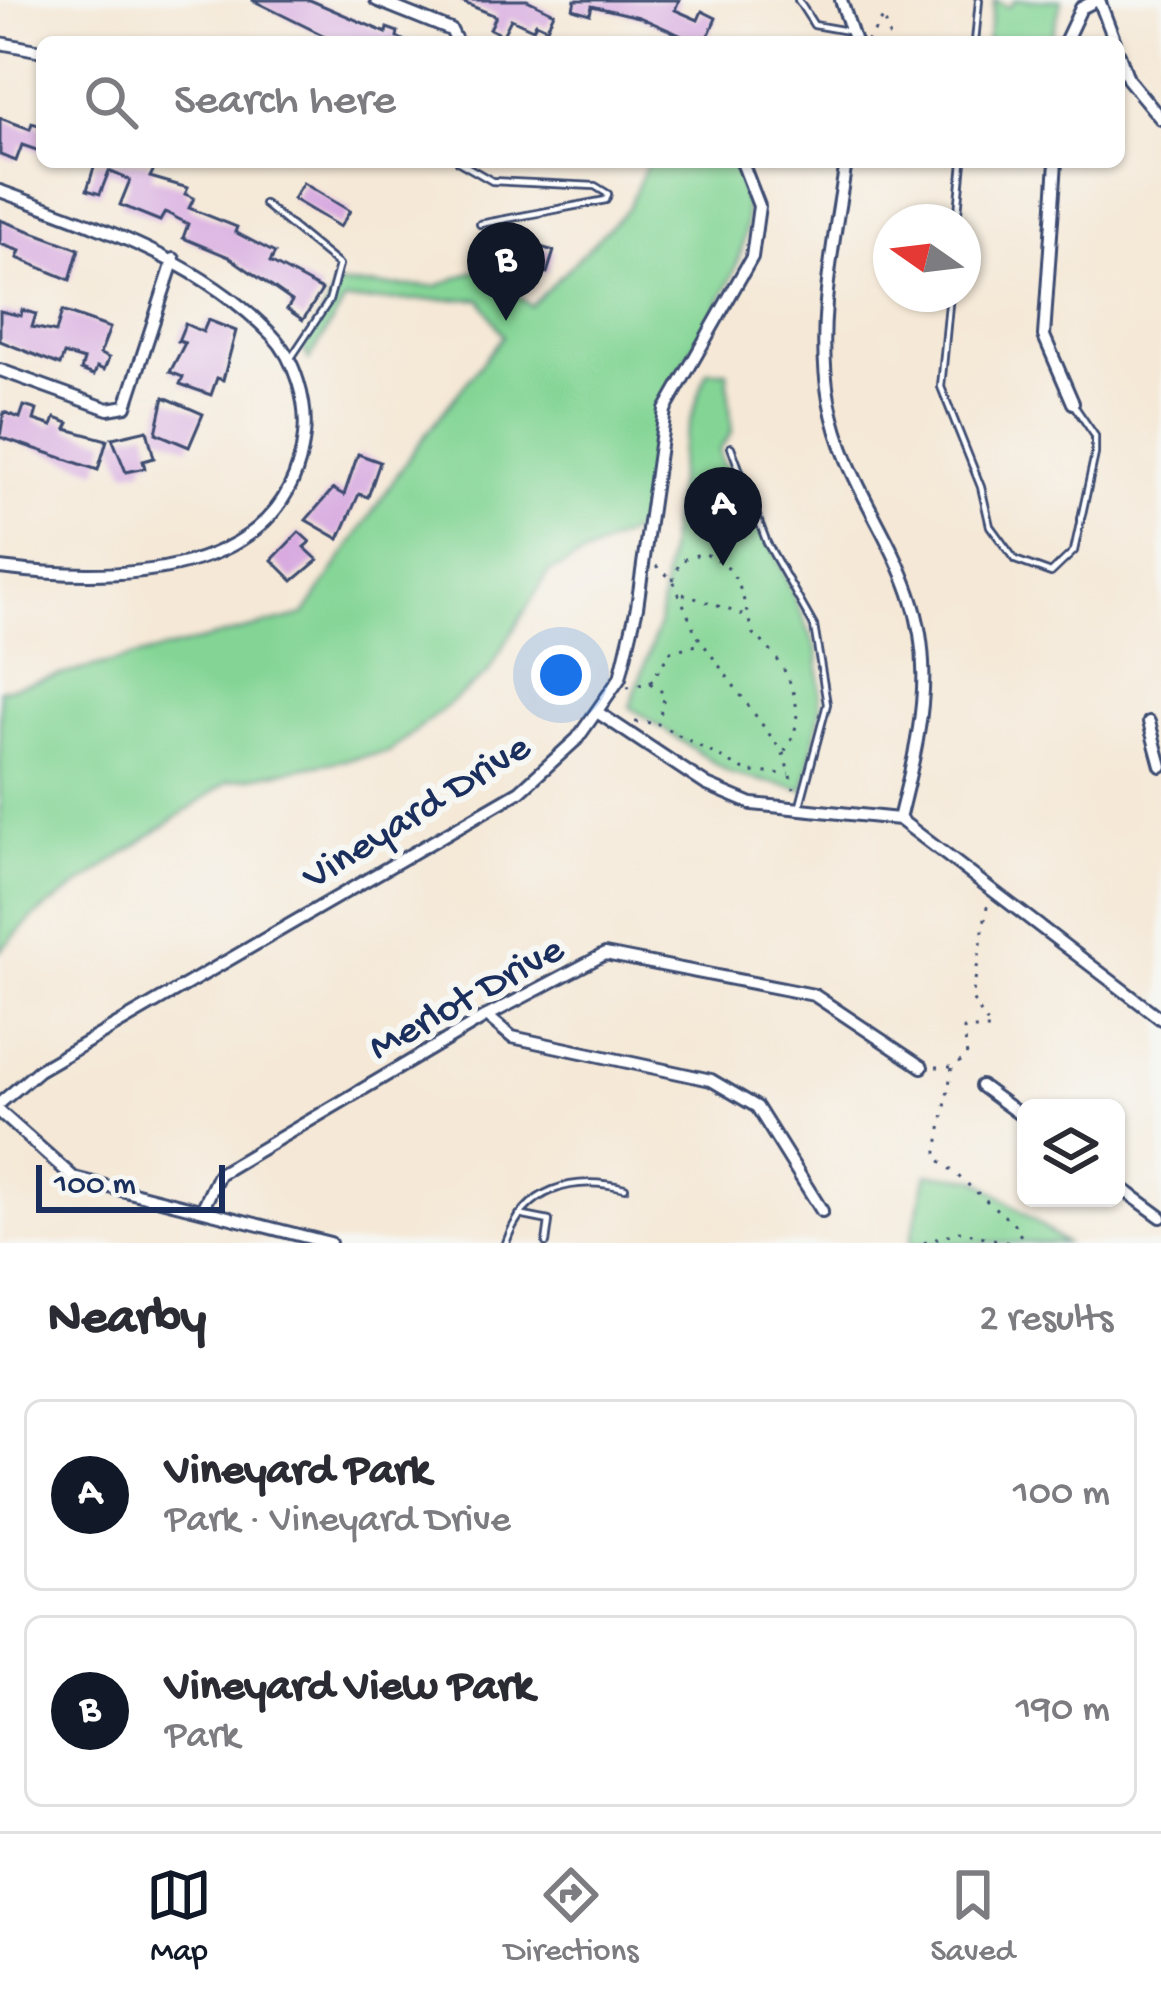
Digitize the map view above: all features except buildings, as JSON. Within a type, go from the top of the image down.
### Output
[{"type":"street","points":[[376,0],[451,30],[454,36]]},
{"type":"street","points":[[841,0],[854,36]]},
{"type":"street","points":[[1068,36],[1081,8],[1098,0],[1112,36]]},
{"type":"street","points":[[0,43],[36,50]]},
{"type":"street","points":[[1125,71],[1161,118]]},
{"type":"street","name":"Vineyard Drive","points":[[0,1108],[39,1070],[520,790],[577,739],[614,687],[638,607],[665,410],[752,256],[759,206],[744,168]]},
{"type":"street","points":[[845,168],[825,338],[829,398],[850,478],[910,592],[924,652],[926,710],[899,819]]},
{"type":"street","points":[[1056,168],[1043,336],[1072,404]]},
{"type":"street","points":[[0,190],[174,259],[274,337],[306,419],[293,480],[273,515],[248,540],[207,560],[80,576],[0,568]]},
{"type":"street","points":[[0,370],[108,410],[126,406],[174,259]]},
{"type":"street","points":[[597,712],[706,785],[752,804],[899,819],[1161,1019]]},
{"type":"street","points":[[1149,722],[1161,766]]},
{"type":"street","name":"Merlot Drive","points":[[202,1210],[219,1174],[487,1016],[605,954],[814,995],[922,1066]]},
{"type":"street","points":[[487,1016],[512,1036],[711,1080],[757,1107],[821,1211]]},
{"type":"street","points":[[981,1086],[1017,1112]]},
{"type":"street","points":[[0,1108],[74,1178],[330,1243]]},
{"type":"street","points":[[1125,1191],[1161,1217]]},
{"type":"lane","points":[[798,0],[814,25],[851,36]]},
{"type":"lane","points":[[976,36],[980,0]]},
{"type":"lane","points":[[469,168],[492,181],[596,186],[608,194],[606,200],[480,224]]},
{"type":"lane","points":[[959,204],[962,168]]},
{"type":"lane","points":[[264,204],[338,265],[329,301],[288,363]]},
{"type":"lane","points":[[948,312],[940,387],[981,487],[990,526],[1015,560],[1051,573],[1074,551],[1095,454],[1095,436],[1072,404]]},
{"type":"lane","points":[[730,447],[767,543],[814,626],[826,704],[799,808]]},
{"type":"lane","points":[[506,1243],[519,1215],[538,1194],[596,1181],[625,1188]]},
{"type":"lane","points":[[519,1215],[549,1222],[546,1243]]},
{"type":"path","points":[[871,36],[884,16],[889,36]]},
{"type":"path","points":[[673,580],[680,561],[702,553],[717,557],[748,600],[753,634],[773,649],[788,673],[797,716],[783,753]]},
{"type":"path","points":[[644,557],[673,580],[703,643],[783,753],[799,808]]},
{"type":"path","points":[[681,594],[747,616]]},
{"type":"path","points":[[650,683],[671,651],[703,643]]},
{"type":"path","points":[[614,687],[650,683],[665,694],[658,724],[748,772],[789,774]]},
{"type":"path","points":[[922,1066],[952,1067],[967,1057],[964,1029],[991,1029],[972,999],[990,889]]},
{"type":"path","points":[[952,1067],[936,1157],[1016,1226],[1024,1243]]},
{"type":"path","points":[[924,1243],[959,1231],[1010,1243]]},
{"type":"green space","points":[[995,0],[1009,7],[1015,0],[1062,0],[1052,36],[988,36]]},
{"type":"green space","points":[[645,168],[732,168],[744,196],[745,230],[737,264],[656,426],[642,527],[548,573],[487,674],[389,752],[229,781],[33,917],[0,951],[0,690],[304,615],[416,447],[503,336],[481,299],[345,301],[309,360],[303,348],[338,285],[437,286],[482,268],[531,306],[628,208]]},
{"type":"green space","points":[[707,371],[727,371],[732,432],[719,450],[722,464],[742,476],[818,652],[821,708],[804,790],[731,774],[630,707],[659,624],[681,449]]},
{"type":"green space","points":[[927,1174],[977,1179],[1065,1243],[910,1243]]},
{"type":"place","name":"Vineyard View Park","points":[[506,321]]},
{"type":"place","name":"Vineyard Park","points":[[723,566]]}]
